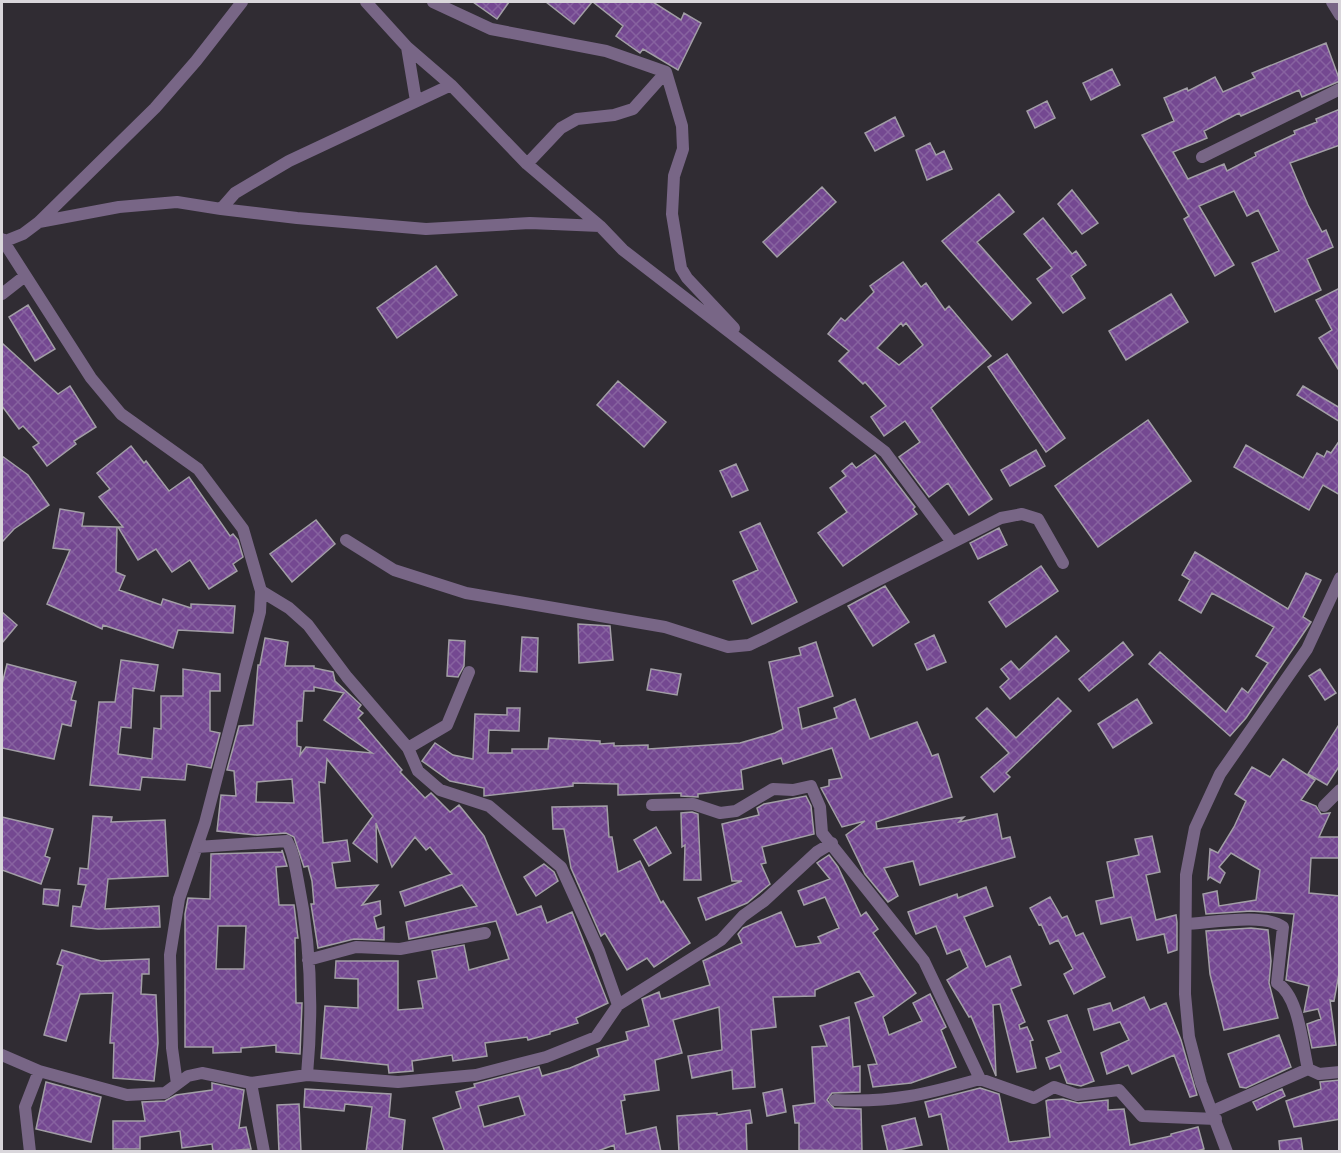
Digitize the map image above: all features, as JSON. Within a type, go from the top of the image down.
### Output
[{"type":"street","points":[[177,1084],[172,1048],[170,955],[179,899],[197,847],[260,612],[261,591],[243,529],[219,496],[198,469],[121,414],[91,378],[2,241],[23,234],[39,222],[154,108],[196,61],[242,2]]},
{"type":"street","points":[[366,2],[407,47],[451,85],[527,164],[600,226],[623,250],[885,452],[951,541]]},
{"type":"street","points":[[433,2],[491,29],[606,51],[666,72]]},
{"type":"street","points":[[1332,2],[1340,15]]},
{"type":"street","points":[[407,47],[416,101]]},
{"type":"street","points":[[527,164],[561,128],[577,119],[614,115],[633,109],[666,72]]},
{"type":"street","points":[[666,72],[682,126],[682,149],[674,176],[672,214],[681,268],[687,279],[761,355]]},
{"type":"street","points":[[221,209],[235,193],[288,161],[451,85]]},
{"type":"street","points":[[1203,157],[1340,89]]},
{"type":"street","points":[[39,222],[119,207],[177,202],[297,218],[426,229],[530,224],[600,226]]},
{"type":"street","points":[[2,294],[25,276]]},
{"type":"street","points":[[346,540],[394,570],[466,594],[665,627],[728,647],[749,645],[764,638],[1000,518],[1022,514],[1038,519],[1063,563]]},
{"type":"street","points":[[1227,1152],[1215,1115],[1201,1083],[1189,1037],[1185,994],[1186,875],[1196,828],[1220,774],[1306,649],[1329,606],[1340,578]]},
{"type":"street","points":[[261,591],[289,608],[308,625],[347,676],[408,748],[418,771],[440,790],[489,807],[561,867],[599,951],[618,1005]]},
{"type":"street","points":[[408,748],[447,725],[469,672]]},
{"type":"street","points":[[652,805],[693,804],[720,813],[735,811],[773,789],[811,786],[820,807],[822,833],[924,961],[980,1079]]},
{"type":"street","points":[[1324,806],[1340,790]]},
{"type":"street","points":[[197,847],[287,841],[293,852],[304,913],[308,960],[312,1024],[307,1075]]},
{"type":"street","points":[[2,1055],[39,1071],[127,1095],[165,1093],[188,1076],[202,1073],[251,1083],[307,1075],[398,1082],[476,1075],[546,1057],[596,1037],[618,1005],[721,939],[743,916],[773,894],[816,852],[832,843]]},
{"type":"street","points":[[1186,924],[1261,920],[1277,922],[1283,927],[1277,983],[1287,989],[1292,1000],[1308,1069]]},
{"type":"street","points":[[308,960],[356,947],[400,950],[485,933]]},
{"type":"street","points":[[1308,1069],[1319,1074],[1340,1072]]},
{"type":"street","points":[[835,1100],[871,1102],[919,1097],[980,1079],[1034,1098],[1054,1087],[1077,1095],[1119,1090],[1142,1116],[1215,1115],[1308,1069]]},
{"type":"street","points":[[30,1152],[25,1107],[39,1071]]},
{"type":"street","points":[[251,1083],[264,1152]]},
{"type":"building","points":[[473,2],[509,2],[497,19]]},
{"type":"building","points":[[546,2],[592,2],[574,24]]},
{"type":"building","points":[[593,2],[653,2],[681,20],[684,13],[701,23],[678,70],[643,49],[640,53],[616,36],[623,26]]},
{"type":"building","points":[[1326,43],[1340,81],[1302,97],[1299,90],[1241,116],[1239,113],[1204,131],[1207,138],[1173,152],[1188,179],[1224,164],[1227,171],[1256,156],[1255,153],[1295,134],[1294,131],[1317,122],[1316,119],[1340,109],[1340,145],[1290,163],[1308,205],[1322,232],[1326,230],[1333,247],[1307,259],[1321,290],[1275,312],[1252,263],[1279,251],[1258,210],[1247,216],[1234,191],[1199,206],[1234,265],[1215,276],[1184,219],[1189,216],[1142,135],[1174,121],[1164,98],[1187,88],[1188,91],[1215,77],[1223,92],[1255,78],[1252,73]]},
{"type":"building","points":[[1112,69],[1120,85],[1091,100],[1083,83]]},
{"type":"building","points":[[1047,101],[1055,118],[1035,128],[1027,111]]},
{"type":"building","points":[[895,117],[904,136],[875,151],[865,133]]},
{"type":"building","points":[[930,143],[936,155],[944,151],[952,169],[927,180],[916,150]]},
{"type":"building","points":[[822,187],[836,202],[777,257],[763,242]]},
{"type":"building","points":[[1072,190],[1098,223],[1082,234],[1058,204]]},
{"type":"building","points":[[999,194],[1014,212],[977,242],[1031,303],[1012,320],[942,241]]},
{"type":"building","points":[[1043,218],[1072,254],[1076,251],[1086,265],[1071,276],[1085,298],[1063,313],[1037,279],[1052,268],[1024,234]]},
{"type":"building","points":[[903,262],[921,287],[926,283],[945,310],[949,306],[991,356],[931,408],[992,499],[969,515],[948,483],[929,497],[899,457],[920,442],[905,421],[884,436],[871,417],[886,406],[865,382],[863,384],[839,361],[849,351],[828,334],[841,318],[845,321],[874,292],[870,286]],"holes":[[[901,323],[903,326],[906,323],[923,345],[899,365],[877,348]]]},
{"type":"building","points":[[436,266],[457,295],[397,338],[377,308]]},
{"type":"building","points":[[1340,288],[1340,372],[1319,338],[1332,330],[1316,300]]},
{"type":"building","points":[[1171,294],[1188,322],[1126,360],[1109,331]]},
{"type":"building","points":[[28,305],[55,349],[35,361],[9,317]]},
{"type":"building","points":[[2,343],[58,394],[70,386],[96,427],[74,441],[76,444],[47,466],[33,447],[39,443],[23,426],[19,429],[2,406]]},
{"type":"building","points":[[1007,354],[1065,438],[1046,452],[988,367]]},
{"type":"building","points":[[618,381],[666,422],[644,447],[597,405]]},
{"type":"building","points":[[1303,386],[1340,408],[1340,422],[1297,395]]},
{"type":"building","points":[[1148,420],[1191,481],[1098,547],[1055,486]]},
{"type":"building","points":[[1340,440],[1340,495],[1323,485],[1309,510],[1234,467],[1246,445],[1303,478],[1317,453],[1324,457],[1327,451],[1331,453]]},
{"type":"building","points":[[131,446],[169,491],[189,477],[230,536],[233,534],[238,540],[243,557],[233,564],[237,571],[209,589],[190,560],[172,572],[156,549],[138,560],[118,527],[123,527],[99,497],[110,489],[97,473]]},
{"type":"building","points":[[1036,450],[1045,466],[1010,486],[1001,470]]},
{"type":"building","points":[[875,455],[915,507],[913,509],[917,514],[843,566],[818,533],[847,512],[830,488],[846,476],[842,471],[852,463],[856,468]]},
{"type":"building","points":[[2,456],[28,475],[49,505],[14,529],[2,542]]},
{"type":"building","points":[[736,464],[748,490],[732,497],[720,471]]},
{"type":"building","points":[[60,509],[84,513],[82,526],[117,527],[116,572],[125,576],[119,590],[161,605],[163,599],[191,608],[191,604],[235,606],[233,633],[178,630],[173,648],[103,625],[102,629],[47,604],[70,550],[53,548]]},
{"type":"building","points":[[316,520],[335,544],[292,582],[270,554]]},
{"type":"building","points":[[760,523],[797,602],[752,624],[733,581],[758,570],[740,532]]},
{"type":"building","points":[[999,528],[1007,545],[978,559],[970,543]]},
{"type":"building","points":[[1195,552],[1288,609],[1306,573],[1321,580],[1303,617],[1311,622],[1246,718],[1230,736],[1149,664],[1160,652],[1226,712],[1242,688],[1248,693],[1268,663],[1256,656],[1274,627],[1212,593],[1201,613],[1179,600],[1190,580],[1182,575]]},
{"type":"building","points":[[1041,566],[1058,591],[1006,627],[989,602]]},
{"type":"building","points":[[885,586],[909,622],[873,646],[848,606]]},
{"type":"building","points":[[2,612],[17,625],[2,643]]},
{"type":"building","points":[[578,624],[610,626],[613,660],[579,663]]},
{"type":"building","points":[[934,635],[946,662],[927,670],[915,644]]},
{"type":"building","points":[[1056,636],[1069,651],[1010,699],[1000,687],[1009,679],[1001,669],[1011,661],[1019,670]]},
{"type":"building","points":[[522,637],[538,638],[537,672],[520,671]]},
{"type":"building","points":[[265,638],[288,642],[285,666],[314,666],[314,668],[333,672],[335,681],[361,705],[358,709],[363,713],[358,718],[402,770],[400,772],[425,798],[431,793],[450,812],[459,805],[484,836],[517,915],[541,906],[547,923],[572,912],[608,1003],[576,1018],[578,1023],[550,1032],[550,1034],[528,1040],[527,1037],[485,1043],[487,1056],[453,1061],[452,1055],[412,1061],[413,1071],[389,1073],[388,1065],[321,1058],[325,1006],[358,1008],[358,979],[335,978],[336,961],[398,961],[398,1010],[423,1008],[418,981],[437,978],[432,951],[464,945],[469,970],[509,959],[496,921],[409,939],[406,922],[477,906],[462,885],[405,906],[400,892],[452,874],[430,847],[426,850],[415,837],[392,867],[376,823],[377,862],[353,843],[373,816],[327,759],[325,783],[319,782],[323,843],[347,840],[350,861],[332,863],[336,888],[378,885],[362,905],[380,901],[381,914],[374,917],[377,929],[384,927],[384,940],[354,939],[318,948],[311,904],[314,904],[312,881],[308,866],[304,867],[294,837],[286,833],[257,835],[217,831],[221,795],[236,796],[234,771],[227,770],[239,726],[253,725],[258,665],[260,665]],"holes":[[[314,687],[344,693],[324,720],[372,753],[306,747],[300,755],[301,747],[297,746],[297,721],[302,721],[304,691],[314,691]],[[292,779],[294,803],[256,802],[257,782]]]},
{"type":"building","points":[[449,640],[465,641],[464,666],[458,677],[447,676]]},
{"type":"building","points":[[816,642],[833,696],[798,708],[802,729],[837,718],[834,708],[855,699],[870,739],[917,722],[932,756],[938,754],[952,797],[876,822],[877,829],[964,817],[959,822],[997,814],[1002,839],[1010,837],[1015,857],[920,885],[913,861],[884,868],[898,896],[888,902],[865,874],[846,835],[865,821],[842,827],[821,788],[829,786],[829,780],[842,778],[832,748],[783,764],[781,758],[741,770],[743,789],[698,794],[698,797],[681,796],[681,793],[618,795],[618,784],[573,783],[573,786],[484,796],[484,788],[450,781],[422,761],[435,743],[453,755],[473,759],[475,714],[507,715],[507,708],[520,708],[519,731],[489,730],[488,753],[512,753],[512,749],[548,749],[549,738],[600,741],[600,744],[614,743],[614,746],[648,745],[648,749],[740,743],[775,733],[783,729],[769,662],[801,655],[799,648]]},
{"type":"building","points":[[1123,642],[1133,655],[1089,691],[1079,679]]},
{"type":"building","points":[[121,660],[158,665],[154,691],[133,688],[131,728],[121,727],[118,754],[152,759],[154,728],[161,729],[161,696],[183,696],[183,669],[220,674],[220,691],[210,691],[210,731],[220,733],[211,768],[187,764],[185,780],[142,777],[140,790],[90,785],[99,702],[115,702]]},
{"type":"building","points":[[7,664],[76,682],[71,700],[76,701],[71,726],[62,724],[54,759],[2,748],[2,684]]},
{"type":"building","points":[[651,669],[681,674],[677,695],[647,690]]},
{"type":"building","points":[[1320,669],[1336,693],[1325,700],[1309,676]]},
{"type":"building","points":[[1058,698],[1071,711],[1006,773],[1010,777],[994,792],[981,777],[1009,753],[976,718],[987,708],[1016,738]]},
{"type":"building","points":[[1137,699],[1152,723],[1113,748],[1098,724]]},
{"type":"building","points":[[1340,723],[1340,765],[1327,785],[1308,774]]},
{"type":"building","points":[[1283,759],[1315,780],[1301,800],[1316,806],[1321,814],[1330,813],[1319,837],[1340,837],[1340,858],[1311,858],[1309,893],[1340,896],[1340,968],[1334,1001],[1330,1000],[1336,1045],[1312,1048],[1307,1024],[1321,1019],[1318,1009],[1304,1012],[1309,986],[1286,980],[1294,914],[1251,911],[1206,914],[1203,894],[1217,891],[1219,906],[1256,900],[1260,870],[1231,853],[1219,867],[1225,873],[1220,883],[1210,877],[1208,879],[1210,849],[1218,853],[1234,827],[1246,801],[1235,794],[1252,767],[1270,777]]},
{"type":"building","points":[[806,796],[811,806],[814,834],[762,847],[766,863],[761,864],[770,884],[747,903],[706,920],[698,898],[742,881],[732,881],[722,824],[759,815],[757,808],[764,804]]},
{"type":"building","points":[[607,806],[609,837],[612,837],[618,872],[640,861],[661,903],[663,901],[690,943],[654,967],[647,958],[627,970],[605,933],[601,936],[571,868],[564,829],[553,829],[552,807]]},
{"type":"building","points":[[681,813],[698,814],[701,880],[684,880],[685,845],[682,847]]},
{"type":"building","points":[[93,816],[112,817],[111,822],[165,820],[168,876],[108,879],[105,909],[159,906],[160,927],[98,929],[71,926],[73,906],[81,907],[86,885],[78,884],[80,868],[88,869]]},
{"type":"building","points":[[2,817],[53,829],[45,856],[50,858],[41,884],[2,870]]},
{"type":"building","points":[[656,827],[671,853],[649,866],[634,840]]},
{"type":"building","points":[[1152,836],[1160,872],[1146,875],[1156,920],[1176,915],[1177,922],[1177,950],[1168,953],[1164,934],[1137,940],[1131,917],[1101,924],[1096,901],[1114,897],[1107,862],[1139,855],[1135,839]]},
{"type":"building","points":[[282,850],[287,866],[276,867],[279,905],[294,905],[298,938],[295,938],[296,1003],[302,1003],[300,1054],[276,1052],[276,1045],[241,1048],[241,1052],[213,1053],[213,1047],[185,1047],[185,914],[188,898],[210,899],[211,854],[282,852]],"holes":[[[218,926],[246,926],[244,969],[216,969]]]},
{"type":"building","points":[[829,855],[838,867],[861,916],[866,912],[878,929],[873,933],[916,993],[883,1017],[889,1035],[922,1021],[913,1003],[930,994],[946,1027],[941,1030],[956,1067],[911,1083],[873,1087],[868,1065],[877,1064],[855,1003],[874,996],[859,971],[815,990],[815,996],[773,997],[776,1027],[751,1030],[755,1087],[733,1089],[732,1070],[692,1078],[688,1056],[722,1050],[719,1007],[673,1020],[682,1053],[655,1060],[659,1090],[624,1095],[625,1100],[621,1101],[626,1134],[656,1127],[661,1152],[615,1152],[614,1145],[595,1152],[445,1152],[433,1118],[461,1108],[456,1092],[475,1087],[474,1084],[539,1067],[542,1076],[570,1068],[599,1056],[597,1049],[628,1040],[626,1032],[649,1026],[642,999],[659,992],[661,999],[710,985],[703,961],[742,943],[738,934],[743,928],[781,912],[796,947],[821,943],[818,937],[839,928],[825,897],[804,905],[798,891],[830,879],[817,863]],"holes":[[[519,1096],[525,1115],[484,1127],[478,1106]]]},
{"type":"building","points":[[544,864],[554,872],[558,881],[536,896],[524,877]]},
{"type":"building","points":[[986,887],[993,906],[964,917],[986,967],[1010,956],[1021,985],[1011,989],[1025,1022],[1019,1025],[1020,1029],[1027,1027],[1033,1040],[1030,1041],[1036,1068],[1017,1072],[1000,1004],[993,1005],[996,1076],[971,1016],[969,1017],[947,980],[968,967],[960,949],[947,954],[936,926],[916,934],[908,912],[957,894],[958,898]]},
{"type":"building","points":[[44,889],[60,890],[58,906],[43,904]]},
{"type":"building","points":[[1050,897],[1062,918],[1067,916],[1076,936],[1083,933],[1105,977],[1074,994],[1064,974],[1073,969],[1058,940],[1050,944],[1041,924],[1039,925],[1030,908]]},
{"type":"building","points":[[1251,928],[1268,930],[1271,961],[1269,983],[1278,1018],[1224,1030],[1210,974],[1206,931]]},
{"type":"building","points":[[62,950],[101,961],[149,959],[149,974],[142,974],[141,994],[156,995],[158,1043],[154,1081],[113,1078],[114,1043],[110,1043],[113,993],[80,994],[66,1041],[44,1035],[63,966],[57,964]]},
{"type":"building","points":[[1144,997],[1150,1010],[1166,1003],[1181,1040],[1197,1095],[1190,1097],[1174,1055],[1132,1074],[1128,1065],[1107,1074],[1101,1053],[1129,1040],[1120,1022],[1094,1030],[1088,1009],[1110,1003],[1113,1011]]},
{"type":"building","points":[[1067,1015],[1094,1081],[1081,1086],[1067,1083],[1060,1065],[1050,1069],[1046,1058],[1061,1052],[1048,1021]]},
{"type":"building","points":[[849,1017],[853,1067],[860,1066],[860,1092],[832,1093],[827,1100],[834,1108],[861,1109],[862,1151],[799,1150],[799,1123],[795,1123],[793,1106],[815,1103],[812,1047],[827,1046],[820,1026]]},
{"type":"building","points":[[1279,1035],[1291,1067],[1246,1088],[1240,1087],[1228,1054]]},
{"type":"building","points":[[1340,1080],[1340,1119],[1294,1127],[1286,1101],[1321,1089],[1320,1082]]},
{"type":"building","points":[[46,1082],[101,1097],[91,1142],[36,1129]]},
{"type":"building","points":[[212,1083],[244,1090],[239,1128],[246,1127],[251,1149],[213,1152],[212,1144],[182,1148],[180,1131],[140,1137],[140,1149],[113,1149],[113,1121],[145,1121],[142,1102],[165,1101],[176,1095],[212,1090]]},
{"type":"building","points":[[980,1088],[999,1094],[1009,1142],[1050,1137],[1046,1101],[1048,1100],[1063,1099],[1078,1103],[1108,1100],[1108,1110],[1124,1109],[1130,1145],[1198,1127],[1204,1149],[1193,1152],[949,1152],[941,1114],[929,1117],[925,1102]]},
{"type":"building","points":[[305,1089],[391,1094],[389,1117],[405,1120],[402,1152],[366,1152],[372,1107],[345,1104],[344,1111],[304,1107]]},
{"type":"building","points":[[782,1089],[786,1112],[767,1116],[763,1093]]},
{"type":"building","points":[[1282,1089],[1285,1096],[1257,1110],[1253,1102]]},
{"type":"building","points":[[299,1104],[301,1152],[279,1152],[277,1105]]},
{"type":"building","points":[[750,1110],[752,1123],[746,1124],[747,1152],[679,1152],[677,1116],[717,1113],[717,1115]]},
{"type":"building","points":[[915,1118],[922,1145],[888,1152],[882,1126]]},
{"type":"building","points":[[1301,1138],[1303,1152],[1280,1152],[1279,1141]]}]
